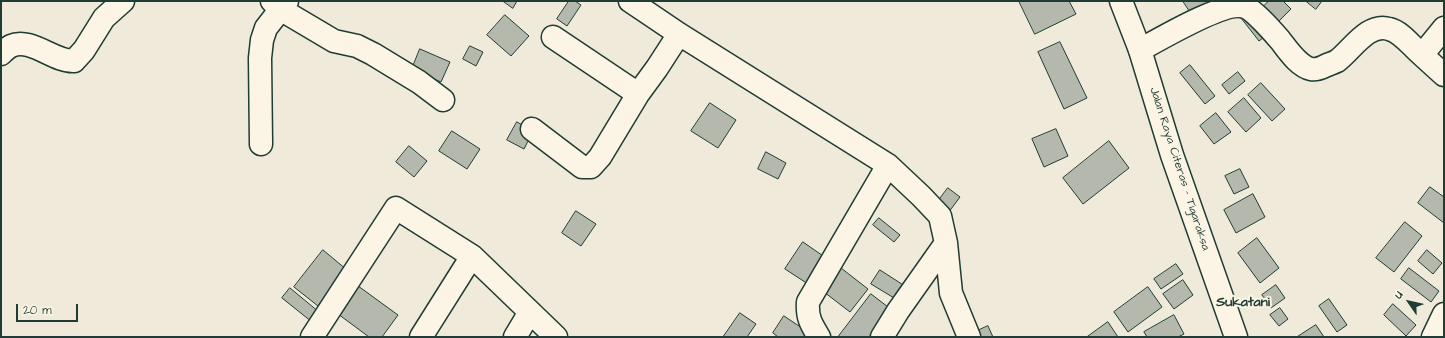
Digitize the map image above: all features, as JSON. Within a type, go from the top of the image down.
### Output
[{"type":"street","points":[[1,54],[9,47],[16,44],[23,44],[43,50],[66,62],[74,61],[84,50],[104,18],[123,1]]},
{"type":"street","points":[[630,1],[679,34],[888,165],[921,196],[940,216],[946,244],[950,293],[968,337]]},
{"type":"street","name":"Jalan Raya Citeras - Tigaraksa","points":[[1121,1],[1140,50],[1172,155],[1236,337]]},
{"type":"street","points":[[260,144],[260,58],[262,40],[266,28],[280,4],[334,41],[357,46],[373,54],[418,82],[443,100]]},
{"type":"street","points":[[1140,50],[1180,28],[1235,5],[1244,6],[1250,9],[1278,37],[1301,64],[1311,69],[1321,68],[1337,61],[1360,39],[1369,33],[1380,28],[1388,28],[1397,32],[1444,75]]},
{"type":"street","points":[[1422,55],[1444,28]]},
{"type":"street","points":[[532,129],[582,167],[591,167],[600,157],[638,94],[679,34]]},
{"type":"street","points":[[553,37],[638,94]]},
{"type":"street","points":[[819,337],[807,314],[808,302],[888,165]]},
{"type":"street","points":[[312,337],[396,208],[472,256],[556,337]]},
{"type":"street","points":[[882,337],[898,311],[946,244]]},
{"type":"street","points":[[420,337],[472,256]]},
{"type":"street","points":[[515,337],[530,312]]},
{"type":"street","points":[[1433,337],[1444,314]]},
{"type":"building","points":[[503,1],[517,1],[513,8]]},
{"type":"building","points":[[569,1],[575,1],[581,5],[567,26],[557,19]]},
{"type":"building","points":[[1019,1],[1069,1],[1076,14],[1035,34]]},
{"type":"building","points":[[1183,1],[1216,1],[1193,16]]},
{"type":"building","points":[[1269,1],[1283,1],[1291,9],[1276,24],[1261,9]]},
{"type":"building","points":[[1306,1],[1322,1],[1316,9]]},
{"type":"building","points":[[1250,12],[1267,35],[1259,41],[1241,18]]},
{"type":"building","points":[[505,15],[529,36],[511,56],[487,35]]},
{"type":"building","points":[[1060,42],[1087,98],[1064,109],[1038,52]]},
{"type":"building","points":[[470,46],[483,52],[476,66],[463,59]]},
{"type":"building","points":[[420,49],[450,62],[441,82],[412,69]]},
{"type":"building","points":[[1190,65],[1215,96],[1205,104],[1180,73]]},
{"type":"building","points":[[1238,72],[1245,81],[1229,94],[1222,85]]},
{"type":"building","points":[[1261,83],[1285,109],[1272,121],[1248,95]]},
{"type":"building","points":[[1244,98],[1261,118],[1246,132],[1228,112]]},
{"type":"building","points":[[710,103],[736,120],[718,148],[691,131]]},
{"type":"building","points":[[1216,113],[1231,132],[1214,144],[1200,126]]},
{"type":"building","points":[[517,122],[533,131],[524,149],[507,140]]},
{"type":"building","points":[[1056,129],[1068,156],[1044,167],[1032,139]]},
{"type":"building","points":[[452,131],[480,149],[467,169],[439,151]]},
{"type":"building","points":[[1109,141],[1129,168],[1083,204],[1063,178]]},
{"type":"building","points":[[409,146],[427,161],[414,177],[396,162]]},
{"type":"building","points":[[766,152],[786,163],[778,179],[758,169]]},
{"type":"building","points":[[1240,169],[1249,187],[1234,194],[1225,176]]},
{"type":"building","points":[[1430,187],[1444,197],[1444,223],[1418,203]]},
{"type":"building","points":[[948,188],[960,197],[948,213],[936,204]]},
{"type":"building","points":[[1253,194],[1265,217],[1236,233],[1224,210]]},
{"type":"building","points":[[576,211],[596,224],[581,246],[562,233]]},
{"type":"building","points":[[879,218],[900,235],[894,242],[873,225]]},
{"type":"building","points":[[1405,222],[1422,236],[1394,272],[1376,258]]},
{"type":"building","points":[[1257,238],[1279,268],[1260,283],[1238,253]]},
{"type":"building","points":[[803,242],[826,258],[808,284],[785,269]]},
{"type":"building","points":[[323,250],[347,270],[318,306],[294,287]]},
{"type":"building","points":[[1427,250],[1442,263],[1433,274],[1418,261]]},
{"type":"building","points":[[1176,264],[1183,274],[1161,289],[1154,279]]},
{"type":"building","points":[[841,268],[868,289],[850,312],[824,292]]},
{"type":"building","points":[[1409,268],[1439,291],[1431,302],[1401,279]]},
{"type":"building","points":[[880,270],[908,288],[899,301],[871,284]]},
{"type":"building","points":[[1183,280],[1193,295],[1174,309],[1163,294]]},
{"type":"building","points":[[354,283],[398,315],[382,337],[369,337],[334,311]]},
{"type":"building","points":[[1276,285],[1285,298],[1271,308],[1262,295]]},
{"type":"building","points":[[1148,287],[1162,307],[1128,332],[1114,312]]},
{"type":"building","points":[[290,288],[319,312],[312,322],[282,298]]},
{"type":"building","points":[[871,294],[892,310],[871,337],[839,336]]},
{"type":"building","points":[[1329,299],[1347,325],[1337,332],[1319,306]]},
{"type":"building","points":[[1393,304],[1416,325],[1406,336],[1384,315]]},
{"type":"building","points":[[1280,308],[1288,319],[1279,326],[1270,315]]},
{"type":"building","points":[[740,313],[756,324],[747,337],[724,336]]},
{"type":"building","points":[[1174,315],[1184,334],[1178,337],[1147,337],[1144,332]]},
{"type":"building","points":[[784,316],[811,334],[808,337],[778,337],[773,333]]},
{"type":"building","points":[[1108,322],[1118,337],[1087,337]]},
{"type":"building","points":[[1316,325],[1324,337],[1297,337]]},
{"type":"building","points":[[988,326],[993,337],[977,337],[975,332]]},
{"type":"district","name":"Sukatani","points":[[1243,303]]}]
